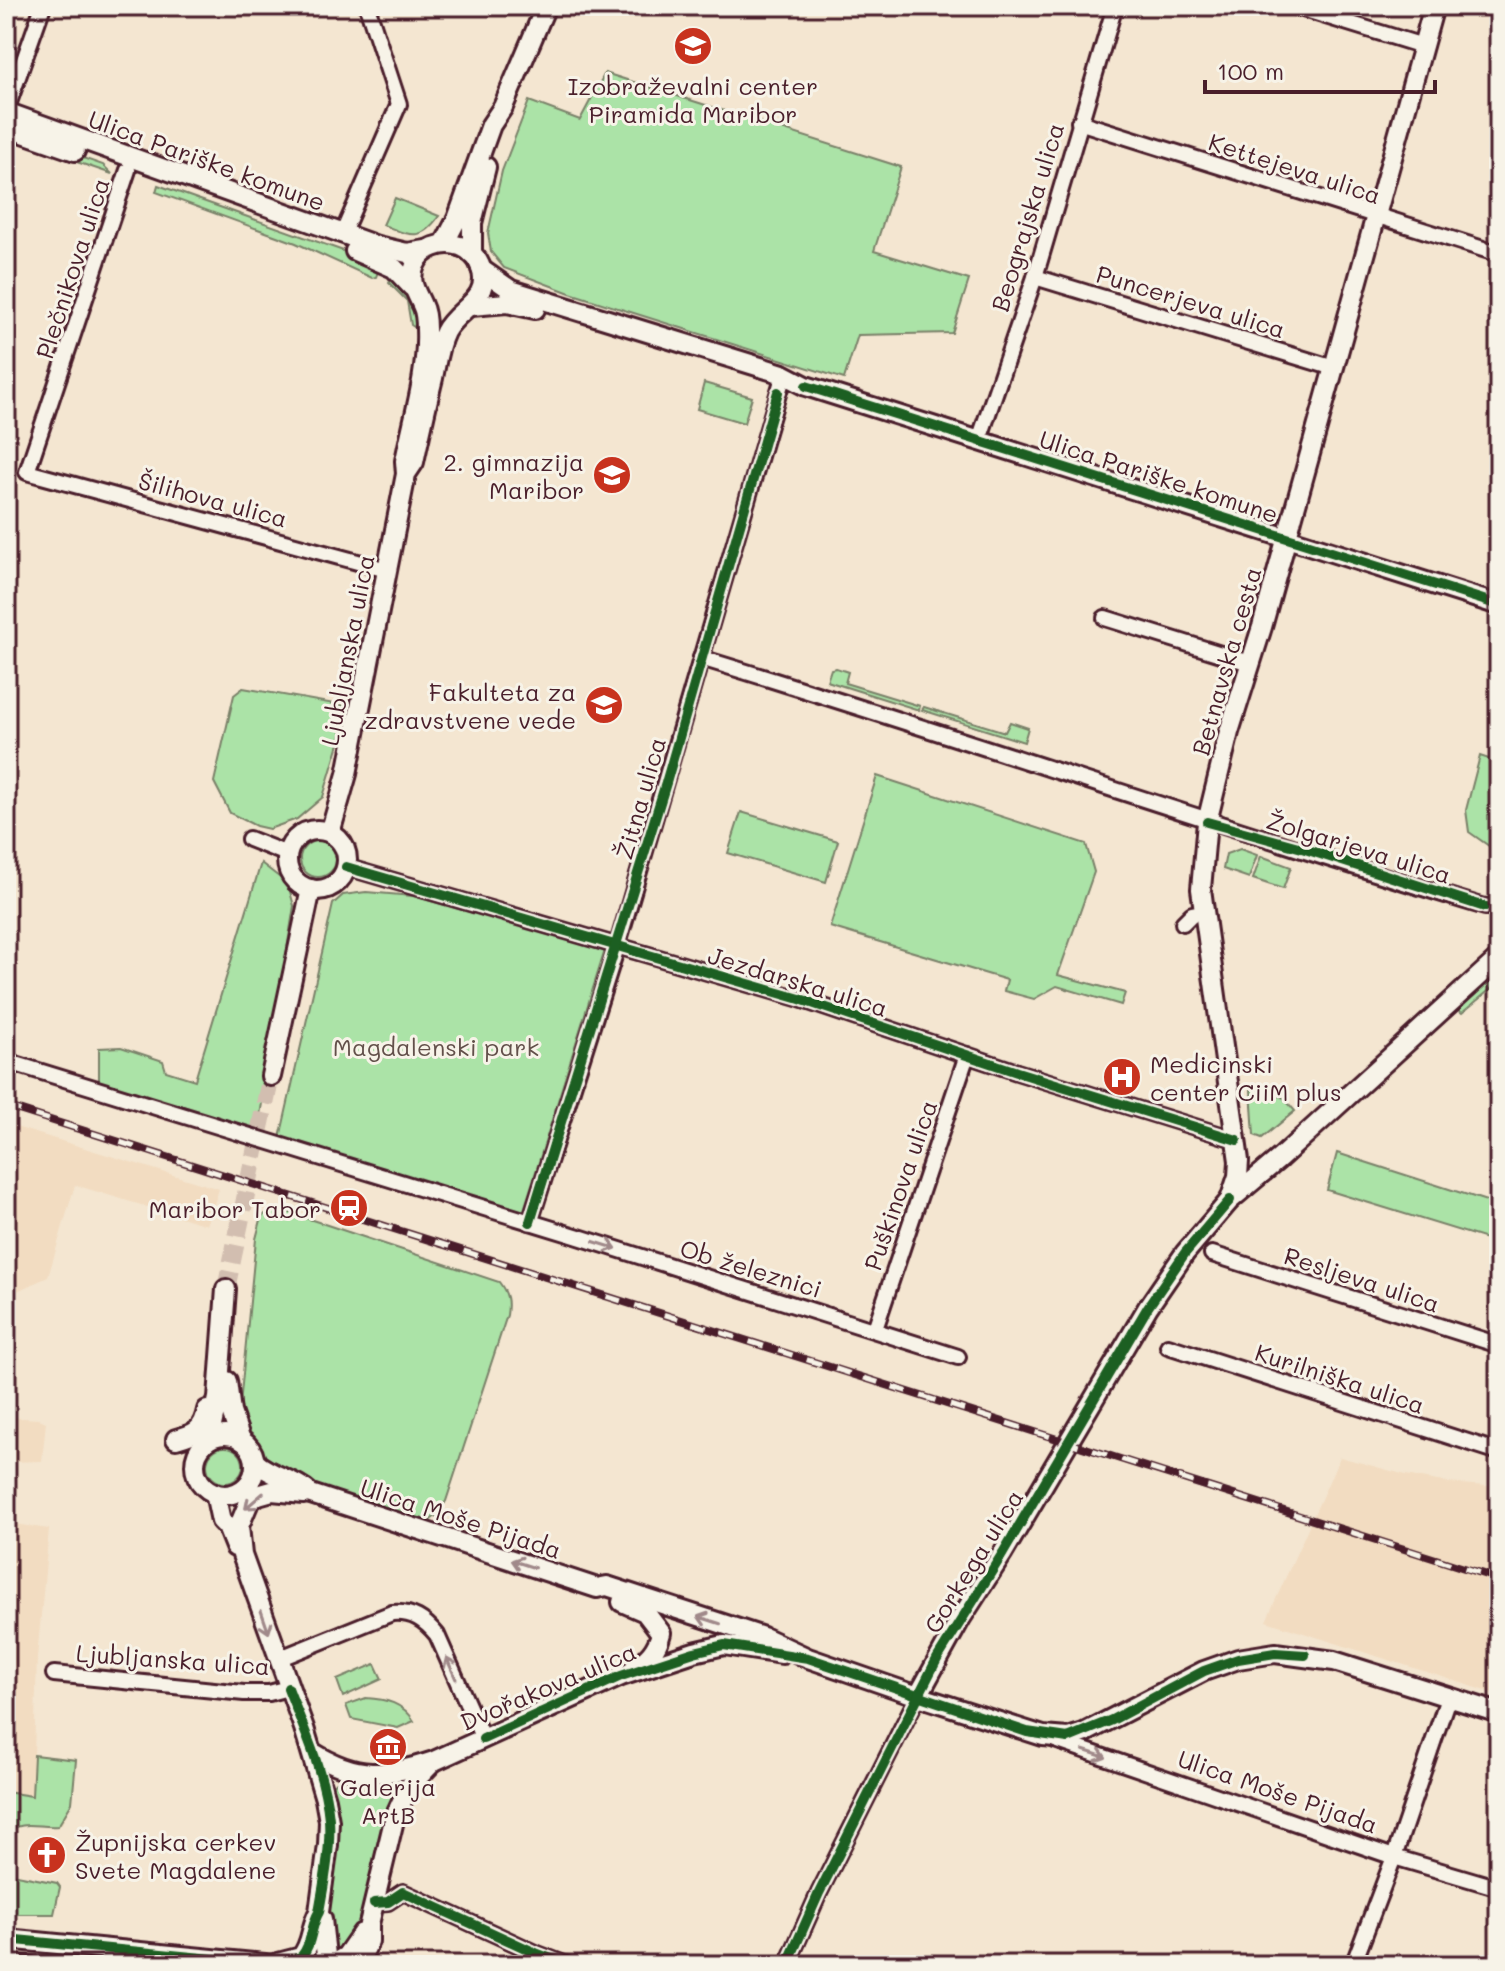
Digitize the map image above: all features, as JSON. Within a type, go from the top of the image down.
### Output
[{"type":"street","points":[[6,112],[43,6]]},
{"type":"street","points":[[342,235],[399,104],[367,6]]},
{"type":"street","points":[[6,127],[394,268],[412,287],[422,304],[433,342],[482,287],[472,223],[503,107],[546,6]]},
{"type":"street","name":"Beograjska ulica","points":[[979,440],[1035,277],[1115,6]]},
{"type":"street","points":[[1293,6],[1423,46]]},
{"type":"street","name":"Betnavska cesta","points":[[1230,1200],[1238,1176],[1237,1140],[1204,912],[1201,876],[1207,822],[1434,6]]},
{"type":"street","points":[[412,287],[414,267],[457,219],[491,125],[503,107]]},
{"type":"street","name":"Ulica Pariške komune","points":[[6,112],[342,235],[407,253],[435,247]]},
{"type":"street","name":"Kettejeva ulica","points":[[1079,122],[1499,254]]},
{"type":"street","name":"Plečnikova ulica","points":[[27,472],[128,170]]},
{"type":"street","points":[[435,247],[457,245],[477,262]]},
{"type":"street","name":"Ulica Pariške komune","points":[[477,262],[511,290],[783,374],[806,386],[1499,605]]},
{"type":"street","name":"Puncerjeva ulica","points":[[1035,277],[1334,368]]},
{"type":"street","name":"Ulica Pariške komune","points":[[465,309],[495,302],[530,307],[781,384],[806,386]]},
{"type":"street","points":[[422,304],[440,314],[465,309]]},
{"type":"street","name":"Ljubljanska ulica","points":[[330,833],[347,774],[406,474],[414,462],[433,342]]},
{"type":"street","name":"Žitna ulica","points":[[530,1222],[617,947],[781,384]]},
{"type":"street","name":"Šilihova ulica","points":[[27,472],[387,570]]},
{"type":"street","points":[[1105,618],[1250,663]]},
{"type":"street","name":"Žolgarjeva ulica","points":[[701,658],[1025,760],[1207,822],[1485,907],[1499,906]]},
{"type":"street","points":[[314,830],[330,833],[345,850],[346,867],[340,878],[330,886],[311,889],[302,886],[287,865],[287,854],[292,844],[301,835],[314,830]]},
{"type":"street","points":[[249,839],[287,854]]},
{"type":"street","name":"Jezdarska ulica","points":[[346,867],[800,999],[1237,1140]]},
{"type":"street","points":[[271,1076],[311,889]]},
{"type":"street","points":[[1183,923],[1192,914],[1204,912]]},
{"type":"street","name":"Gorkega ulica","points":[[787,1965],[819,1893],[918,1696],[961,1618],[1003,1553],[1148,1307],[1185,1253],[1230,1200],[1498,960]]},
{"type":"street","name":"Puškinova ulica","points":[[875,1329],[967,1055]]},
{"type":"street","name":"Ob železnici","points":[[6,1061],[958,1357]]},
{"type":"street","name":"Resljeva ulica","points":[[1212,1254],[1499,1345]]},
{"type":"street","points":[[209,1439],[218,1398],[226,1289]]},
{"type":"street","points":[[176,1439],[193,1435],[204,1422],[214,1356],[223,1334]]},
{"type":"street","points":[[223,1334],[231,1412],[241,1440]]},
{"type":"street","name":"Kurilniška ulica","points":[[1168,1346],[1499,1452]]},
{"type":"street","points":[[223,1435],[241,1440],[250,1448],[255,1462],[252,1477],[242,1489],[231,1494],[215,1493],[201,1483],[195,1469],[198,1450],[209,1439],[223,1435]]},
{"type":"street","points":[[255,1462],[276,1477],[303,1486],[311,1494]]},
{"type":"street","points":[[242,1555],[239,1526],[249,1502],[258,1495],[272,1491],[311,1494]]},
{"type":"street","points":[[215,1493],[221,1521],[242,1555]]},
{"type":"street","name":"Ulica Moše Pijada","points":[[311,1494],[597,1588]]},
{"type":"street","name":"Ljubljanska ulica","points":[[242,1555],[312,1752],[325,1799],[329,1821],[319,1912]]},
{"type":"street","points":[[597,1588],[607,1586],[747,1632],[808,1658],[1043,1736],[1068,1738],[1084,1733],[1204,1671],[1238,1659],[1275,1653],[1334,1661],[1499,1713]]},
{"type":"street","points":[[597,1588],[607,1597],[645,1612],[661,1633],[659,1645],[652,1655],[621,1676]]},
{"type":"street","points":[[278,1659],[392,1613],[416,1616],[428,1623],[437,1635],[483,1739]]},
{"type":"street","name":"Dvořakova ulica","points":[[312,1752],[345,1770],[362,1774],[405,1771],[434,1761],[621,1676],[694,1652],[724,1645],[808,1658]]},
{"type":"street","name":"Ljubljanska ulica","points":[[54,1674],[244,1693],[269,1693],[288,1688]]},
{"type":"street","points":[[1353,1965],[1394,1857],[1448,1698]]},
{"type":"street","name":"Ulica Moše Pijada","points":[[1043,1736],[1394,1857],[1499,1888]]},
{"type":"street","points":[[358,1965],[369,1941],[369,1924],[389,1838],[403,1797],[434,1761]]},
{"type":"street","points":[[374,1903],[388,1902],[403,1892],[567,1965]]},
{"type":"street","points":[[6,1939],[275,1964],[301,1957],[309,1944],[319,1912]]},
{"type":"street","points":[[319,1912],[329,1965],[346,1956],[369,1924]]},
{"type":"street","points":[[6,1962],[31,1965]]},
{"type":"shaded area","points":[[6,1124],[219,1189],[207,1225],[75,1185],[48,1277],[17,1291],[6,1288]]},
{"type":"shaded area","points":[[6,1417],[46,1422],[42,1461],[10,1462],[6,1523]]},
{"type":"shaded area","points":[[1340,1457],[1448,1483],[1499,1487],[1499,1695],[1266,1621]]},
{"type":"shaded area","points":[[6,1523],[49,1529],[37,1658],[34,1755],[76,1760],[72,1803],[62,1824],[52,1827],[22,1824],[6,1833]]},
{"type":"green space","points":[[605,73],[901,167],[874,251],[969,280],[952,333],[858,335],[844,379],[570,293],[504,268],[491,252],[488,233],[502,171],[529,101],[580,120]]},
{"type":"green space","points":[[6,131],[103,165],[112,174],[6,138]]},
{"type":"green space","points":[[158,185],[363,258],[379,269],[376,277],[372,278],[296,243],[156,192]]},
{"type":"green space","points":[[395,198],[439,216],[420,233],[400,232],[383,225]]},
{"type":"green space","points":[[392,273],[398,276],[419,314],[417,329],[411,325],[407,301],[389,283]]},
{"type":"green space","points":[[704,383],[752,397],[744,423],[697,409]]},
{"type":"green space","points":[[831,669],[848,672],[845,683],[920,706],[919,710],[827,681]]},
{"type":"green space","points":[[243,688],[346,706],[340,740],[323,797],[297,819],[269,829],[230,813],[214,782],[234,695]]},
{"type":"green space","points":[[924,707],[1005,732],[1010,722],[1028,728],[1024,742],[922,710]]},
{"type":"green space","points":[[1499,736],[1499,853],[1469,832],[1466,810],[1480,756],[1492,760]]},
{"type":"green space","points":[[877,776],[1086,844],[1094,872],[1058,975],[1125,993],[1121,1005],[1057,986],[1034,999],[1004,991],[1007,980],[830,927]]},
{"type":"green space","points":[[741,812],[838,841],[826,882],[728,853]]},
{"type":"green space","points":[[318,841],[331,846],[336,859],[331,872],[318,877],[305,872],[300,859],[305,846]]},
{"type":"green space","points":[[1240,849],[1257,855],[1249,878],[1223,869],[1226,854]]},
{"type":"green space","points":[[1261,856],[1291,867],[1283,889],[1253,879]]},
{"type":"green space","points":[[261,863],[288,884],[294,906],[257,1134],[99,1082],[99,1048],[121,1047],[163,1061],[166,1071],[195,1080]]},
{"type":"green space","name":"Magdalenski park","points":[[366,892],[413,896],[605,950],[523,1213],[280,1138],[333,904],[343,895]]},
{"type":"green space","points":[[1497,971],[1498,983],[1462,1013],[1457,1009]]},
{"type":"green space","points":[[1256,1085],[1284,1098],[1295,1111],[1262,1138],[1254,1135],[1251,1090]]},
{"type":"green space","points":[[1337,1153],[1499,1205],[1499,1243],[1327,1190]]},
{"type":"green space","points":[[276,1208],[499,1282],[504,1290],[508,1302],[507,1315],[446,1501],[437,1515],[424,1525],[280,1471],[256,1445],[239,1415],[256,1239],[262,1216]]},
{"type":"green space","points":[[225,1447],[238,1452],[243,1465],[238,1478],[225,1483],[212,1478],[207,1465],[212,1452]]},
{"type":"green space","points":[[375,1664],[382,1679],[343,1697],[337,1680]]},
{"type":"green space","points":[[366,1698],[393,1703],[405,1710],[414,1721],[398,1728],[351,1719],[346,1705]]},
{"type":"green space","points":[[34,1755],[76,1760],[72,1803],[58,1826],[24,1825],[6,1833],[6,1792],[32,1796]]},
{"type":"green space","points":[[337,1782],[361,1789],[387,1784],[393,1793],[360,1923],[354,1935],[340,1949],[334,1947],[330,1907],[337,1826],[332,1785]]},
{"type":"green space","points":[[6,1860],[12,1874],[57,1883],[60,1887],[54,1914],[6,1914]]},
{"type":"tunnel","points":[[226,1289],[271,1076]]},
{"type":"railway","points":[[6,1106],[1499,1579]]},
{"type":"cycle path","points":[[806,386],[1499,605]]},
{"type":"cycle path","points":[[530,1222],[666,783],[778,392]]},
{"type":"cycle path","points":[[1207,822],[1302,848],[1485,907]]},
{"type":"cycle path","points":[[346,867],[800,999],[1017,1072],[1237,1140]]},
{"type":"cycle path","points":[[787,1965],[819,1893],[937,1659],[1148,1307],[1185,1253],[1230,1200]]},
{"type":"cycle path","points":[[483,1739],[621,1676],[724,1645],[808,1658],[1027,1732],[1068,1738],[1112,1720],[1204,1671],[1238,1659],[1275,1653],[1305,1655]]},
{"type":"cycle path","points":[[274,1964],[301,1957],[308,1946],[319,1912],[329,1842],[329,1819],[323,1785],[288,1688]]},
{"type":"cycle path","points":[[374,1903],[388,1902],[403,1892],[567,1965]]},
{"type":"cycle path","points":[[6,1939],[276,1965]]},
{"type":"place","name":"Izobraževalni center Piramida Maribor","points":[[693,46]]},
{"type":"place","name":"2. gimnazija Maribor","points":[[612,475]]},
{"type":"place","name":"Fakulteta za zdravstvene vede","points":[[604,705]]},
{"type":"place","name":"Medicinski center CiiM plus","points":[[1122,1077]]},
{"type":"place","name":"Maribor Tabor","points":[[349,1208]]},
{"type":"place","name":"Galerija ArtB","points":[[388,1747]]},
{"type":"place","name":"Župnijska cerkev Svete Magdalene","points":[[47,1855]]}]
